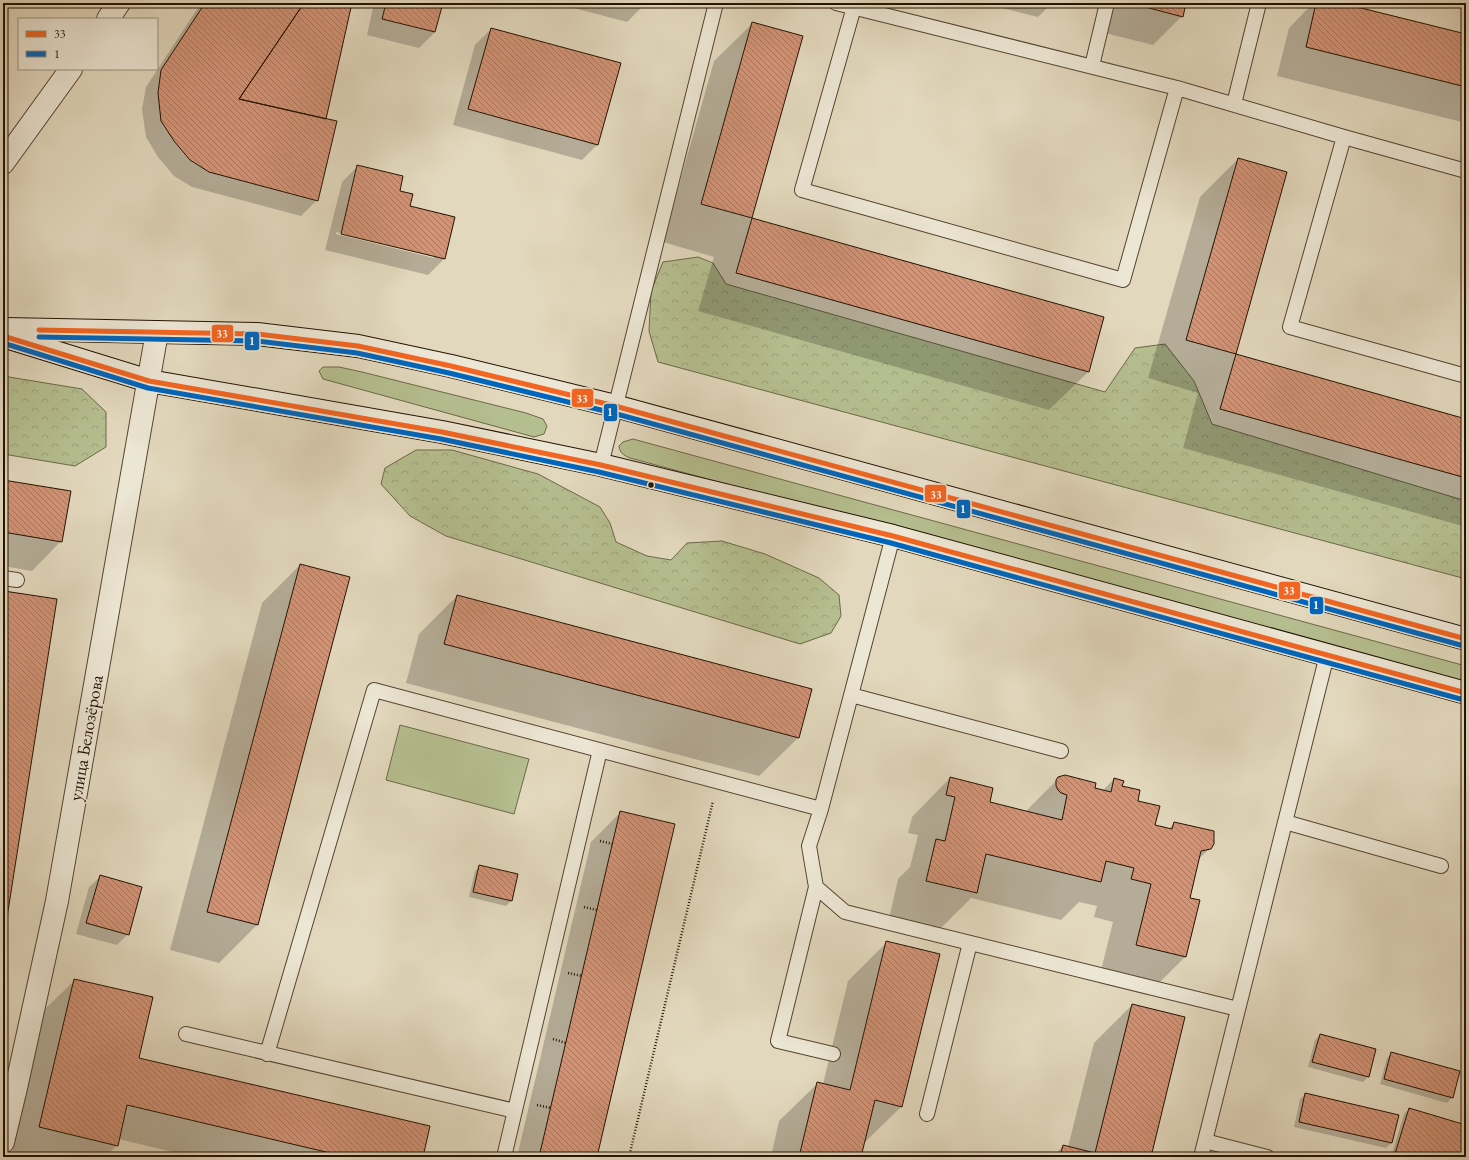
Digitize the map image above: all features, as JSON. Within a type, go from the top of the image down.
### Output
[{"type":"main road","points":[[109,18],[119,3]]},
{"type":"main road","points":[[3,163],[70,70]]},
{"type":"main road","points":[[3,329],[257,334],[358,346],[451,366],[615,406],[1466,639]]},
{"type":"main road","name":"улица Белозёрова","points":[[3,1142],[57,901],[157,332]]},
{"type":"main road","points":[[3,336],[149,381],[442,432],[601,465],[893,536],[1466,693]]},
{"type":"lane","points":[[601,465],[716,3]]},
{"type":"lane","points":[[836,3],[1177,88],[1466,171]]},
{"type":"lane","points":[[1092,66],[1107,3]]},
{"type":"lane","points":[[1234,104],[1259,3]]},
{"type":"lane","points":[[854,7],[802,190],[1123,280],[1177,88]]},
{"type":"lane","points":[[1344,137],[1290,327],[1466,376]]},
{"type":"lane","points":[[834,1054],[778,1041],[816,887],[809,846],[821,808],[893,536]]},
{"type":"lane","points":[[1201,1157],[1327,655]]},
{"type":"lane","points":[[267,1054],[374,690],[821,808]]},
{"type":"lane","points":[[851,695],[1061,751]]},
{"type":"lane","points":[[504,1157],[600,750]]},
{"type":"lane","points":[[1285,822],[1441,866]]},
{"type":"lane","points":[[816,887],[845,912],[1238,1010]]},
{"type":"lane","points":[[927,1114],[970,943]]},
{"type":"lane","points":[[186,1034],[515,1111]]},
{"type":"lane","points":[[1205,1141],[1267,1157]]},
{"type":"path","points":[[629,1157],[718,781]]},
{"type":"green space","points":[[698,257],[713,263],[726,284],[1105,392],[1135,348],[1165,344],[1194,381],[1212,424],[1466,501],[1466,579],[658,362],[649,331],[651,291],[663,262]]},
{"type":"green space","points":[[323,367],[339,367],[362,372],[526,413],[543,419],[547,426],[544,434],[534,437],[323,379],[319,371]]},
{"type":"green space","points":[[3,376],[82,389],[106,412],[106,447],[75,466],[3,454]]},
{"type":"green space","points":[[633,439],[1466,666],[1466,684],[630,458],[622,454],[619,446],[623,442]]},
{"type":"green space","points":[[416,450],[452,450],[538,474],[600,507],[610,523],[616,542],[647,556],[671,560],[687,543],[722,541],[765,554],[819,578],[839,595],[841,616],[831,633],[800,644],[446,536],[410,516],[381,484],[385,468]]},
{"type":"green space","points":[[400,725],[529,759],[514,814],[386,780]]},
{"type":"building","points":[[205,3],[304,3],[239,99],[337,121],[318,201],[209,172],[190,160],[174,141],[161,121],[158,93],[161,70]]},
{"type":"building","points":[[304,3],[352,3],[326,119],[239,99]]},
{"type":"building","points":[[386,3],[443,3],[435,32],[382,19]]},
{"type":"building","points":[[629,3],[645,3],[644,7]]},
{"type":"building","points":[[1134,3],[1186,3],[1183,17]]},
{"type":"building","points":[[1316,3],[1341,3],[1466,34],[1466,87],[1306,47]]},
{"type":"building","points":[[752,22],[803,36],[752,218],[701,204]]},
{"type":"building","points":[[491,28],[621,63],[598,145],[468,109]]},
{"type":"building","points":[[1238,158],[1287,172],[1236,354],[1186,340]]},
{"type":"building","points":[[357,165],[403,176],[400,191],[413,194],[410,206],[455,217],[445,259],[341,234]]},
{"type":"building","points":[[752,218],[1104,317],[1089,372],[736,273]]},
{"type":"building","points":[[1236,354],[1466,419],[1466,478],[1220,409]]},
{"type":"building","points":[[3,480],[71,491],[62,542],[3,532]]},
{"type":"building","points":[[300,564],[350,577],[258,925],[207,912]]},
{"type":"building","points":[[4,591],[57,599],[3,943],[3,597]]},
{"type":"building","points":[[457,595],[812,689],[799,738],[444,644]]},
{"type":"building","points":[[1065,775],[1096,783],[1095,788],[1111,792],[1114,778],[1124,781],[1122,786],[1140,790],[1138,801],[1160,806],[1155,825],[1172,829],[1174,822],[1214,831],[1214,844],[1211,849],[1201,851],[1190,898],[1200,900],[1186,957],[1136,945],[1151,884],[1131,879],[1134,868],[1106,861],[1101,882],[986,854],[977,893],[926,881],[936,839],[945,841],[955,797],[946,795],[950,777],[993,788],[990,802],[1062,820],[1067,795],[1058,790],[1056,780],[1058,777]]},
{"type":"building","points":[[620,811],[675,824],[597,1157],[539,1157]]},
{"type":"building","points":[[479,865],[518,874],[512,901],[473,892]]},
{"type":"building","points":[[100,875],[142,887],[129,935],[86,923]]},
{"type":"building","points":[[886,941],[940,954],[902,1107],[875,1100],[861,1157],[799,1157],[817,1082],[850,1090]]},
{"type":"building","points":[[74,979],[153,997],[139,1058],[430,1126],[423,1157],[347,1157],[127,1105],[118,1146],[39,1127]]},
{"type":"building","points":[[1132,1004],[1185,1017],[1151,1157],[1060,1157],[1063,1145],[1095,1153]]},
{"type":"building","points":[[1320,1034],[1376,1049],[1369,1077],[1312,1062]]},
{"type":"building","points":[[1391,1052],[1460,1071],[1453,1098],[1384,1079]]},
{"type":"building","points":[[1305,1093],[1399,1115],[1392,1143],[1299,1122]]},
{"type":"building","points":[[1409,1108],[1466,1125],[1466,1157],[1394,1157]]},
{"type":"transit line","name":"33","points":[[39,330],[257,334],[358,346],[451,366],[615,406],[1466,639]]},
{"type":"transit line","name":"33","points":[[3,336],[149,381],[442,432],[601,465],[893,536],[1466,693]]},
{"type":"transit line","name":"1","points":[[39,337],[257,341],[357,353],[449,373],[613,413],[1464,646]]},
{"type":"transit line","name":"1","points":[[3,343],[148,388],[441,439],[599,472],[891,543],[1464,700]]}]
